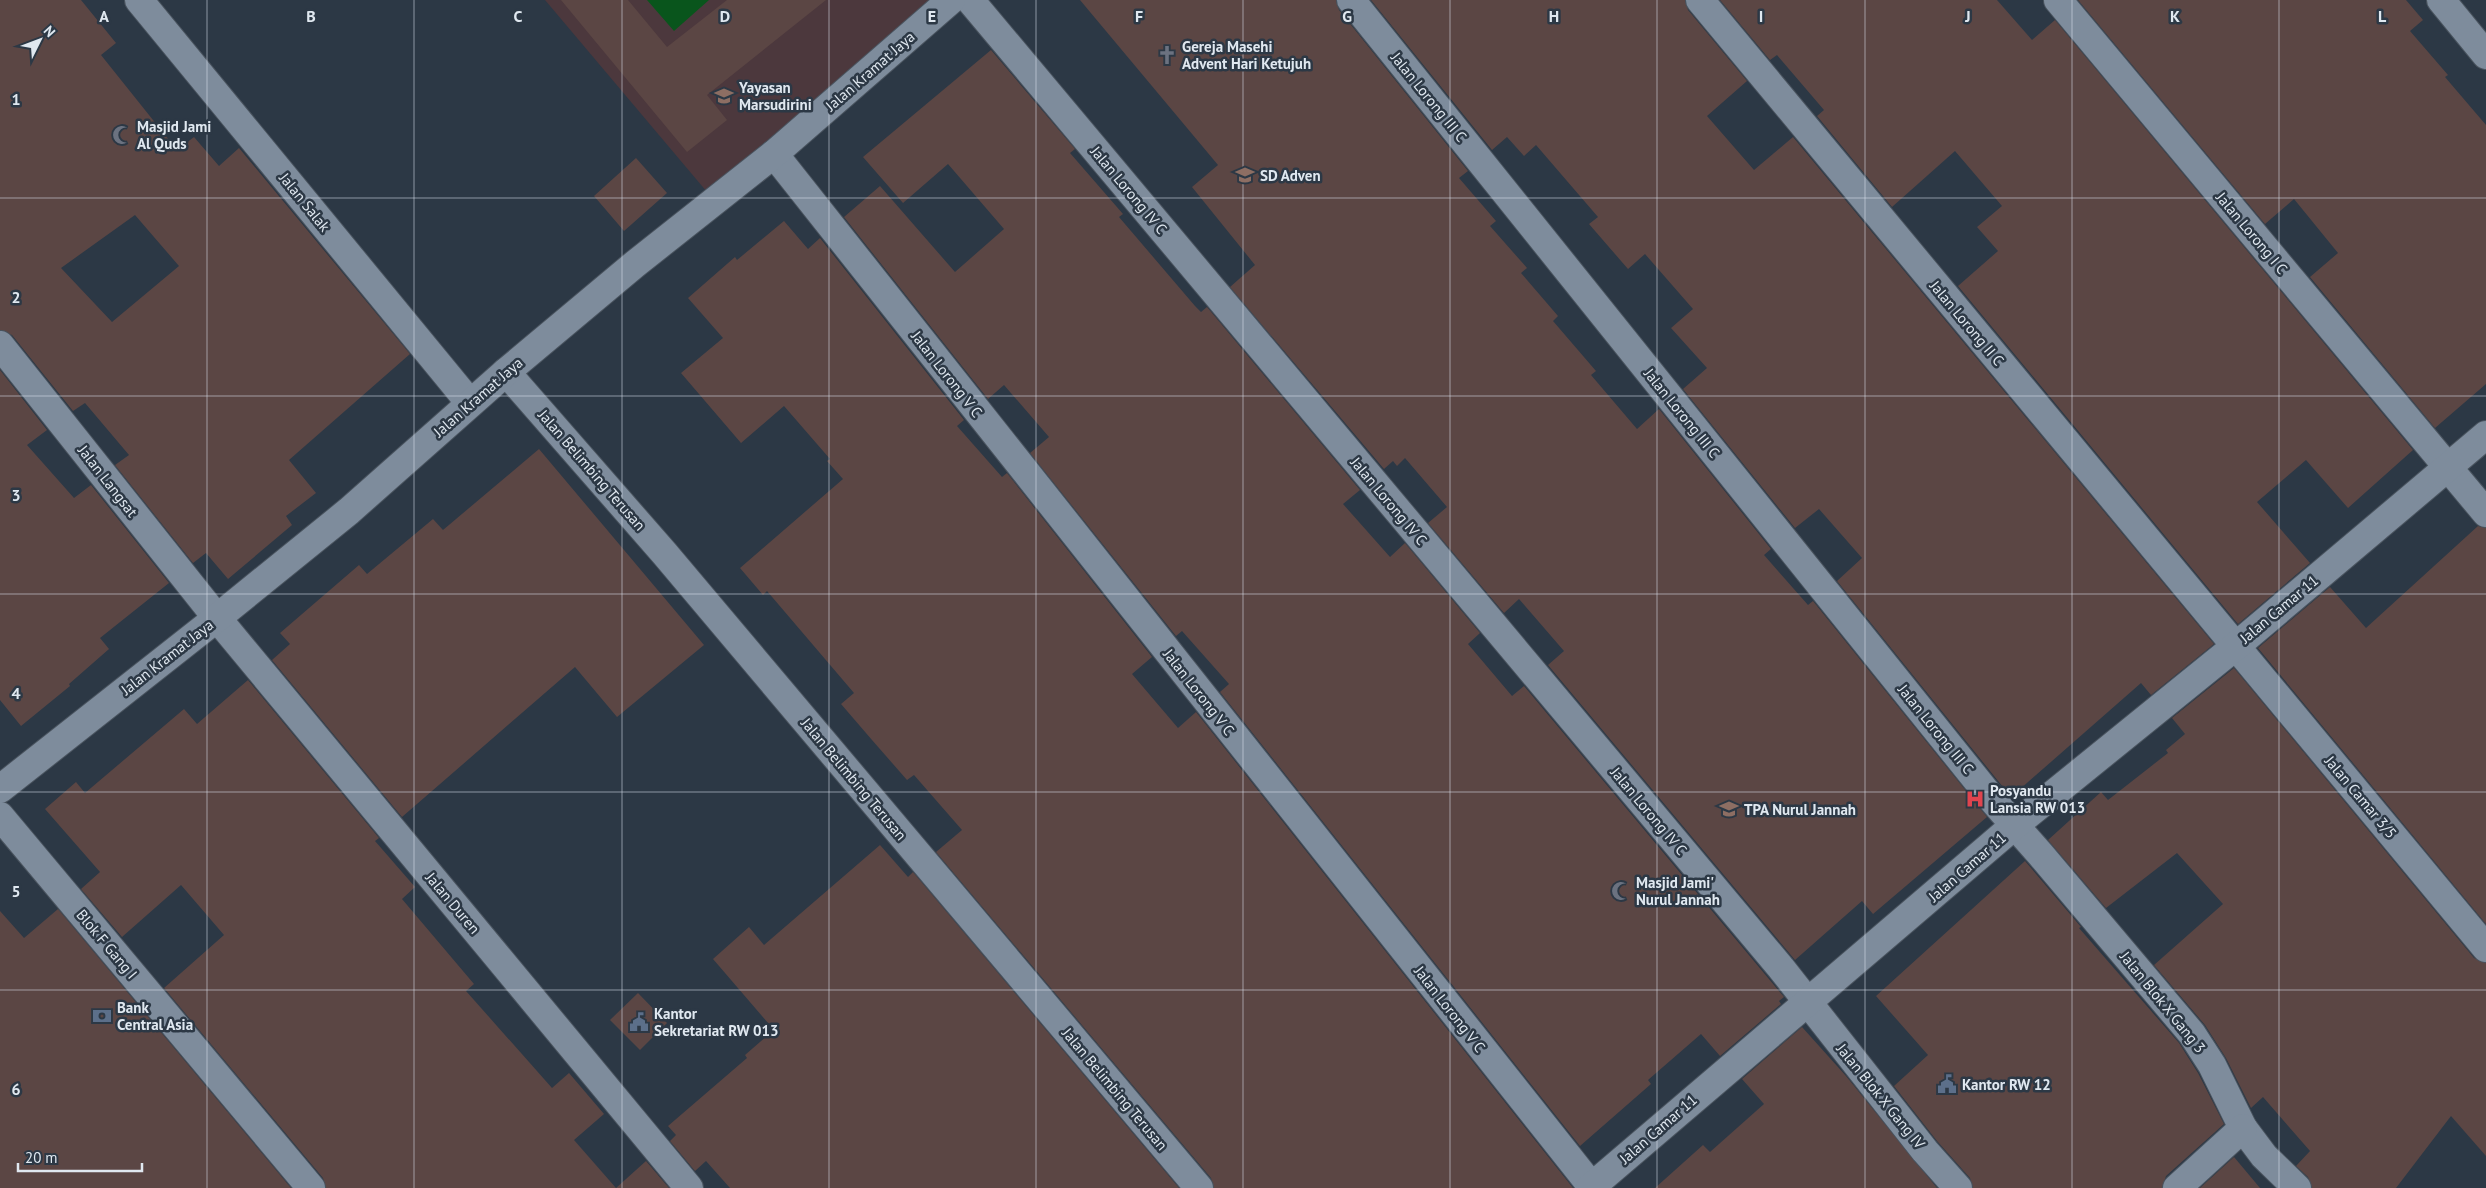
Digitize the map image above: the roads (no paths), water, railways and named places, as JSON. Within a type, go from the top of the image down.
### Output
[{"type":"street","name":"Jalan Salak","points":[[139,0],[470,403]]},
{"type":"street","name":"Jalan Kramat Jaya","points":[[0,789],[349,511],[506,372],[635,264],[774,154],[951,0]]},
{"type":"street","name":"Jalan Lorong IV C","points":[[970,0],[1762,945],[1806,1002]]},
{"type":"street","name":"Jalan Lorong III C","points":[[1351,0],[1990,796],[2015,824]]},
{"type":"street","name":"Jalan Lorong II C","points":[[1700,0],[2236,646]]},
{"type":"street","name":"Jalan Lorong I C","points":[[2058,0],[2486,514]]},
{"type":"street","points":[[2441,0],[2486,55]]},
{"type":"street","name":"Jalan Lorong V C","points":[[774,154],[1591,1188]]},
{"type":"street","name":"Jalan Langsat","points":[[0,345],[217,618]]},
{"type":"street","name":"Jalan Belimbing Terusan","points":[[506,372],[665,554],[1198,1188]]},
{"type":"street","name":"Jalan Camar 11","points":[[1591,1188],[2015,824],[2236,646],[2486,435]]},
{"type":"street","name":"Jalan Duren","points":[[217,618],[689,1188]]},
{"type":"street","name":"Jalan Camar 3/5","points":[[2236,646],[2486,948]]},
{"type":"street","name":"Blok F Gang I","points":[[0,816],[311,1188]]},
{"type":"street","name":"Jalan Blok X Gang 3","points":[[2015,824],[2192,1034],[2212,1065],[2243,1128],[2264,1156],[2297,1188]]},
{"type":"street","name":"Jalan Blok X Gang IV","points":[[1806,1002],[1958,1188]]},
{"type":"street","points":[[2177,1188],[2243,1128]]},
{"type":"place","name":"Gereja Masehi Advent Hari Ketujuh","points":[[1167,55]]},
{"type":"place","name":"Yayasan Marsudirini","points":[[724,96]]},
{"type":"place","name":"Masjid Jami Al Quds","points":[[122,135]]},
{"type":"place","name":"SD Adven","points":[[1245,175]]},
{"type":"place","name":"Posyandu Lansia RW 013","points":[[1975,799]]},
{"type":"place","name":"TPA Nurul Jannah","points":[[1729,809]]},
{"type":"place","name":"Masjid Jami' Nurul Jannah","points":[[1621,891]]},
{"type":"place","name":"Bank Central Asia","points":[[102,1016]]},
{"type":"place","name":"Kantor Sekretariat RW 013","points":[[639,1022]]},
{"type":"place","name":"Kantor RW 12","points":[[1947,1084]]}]
